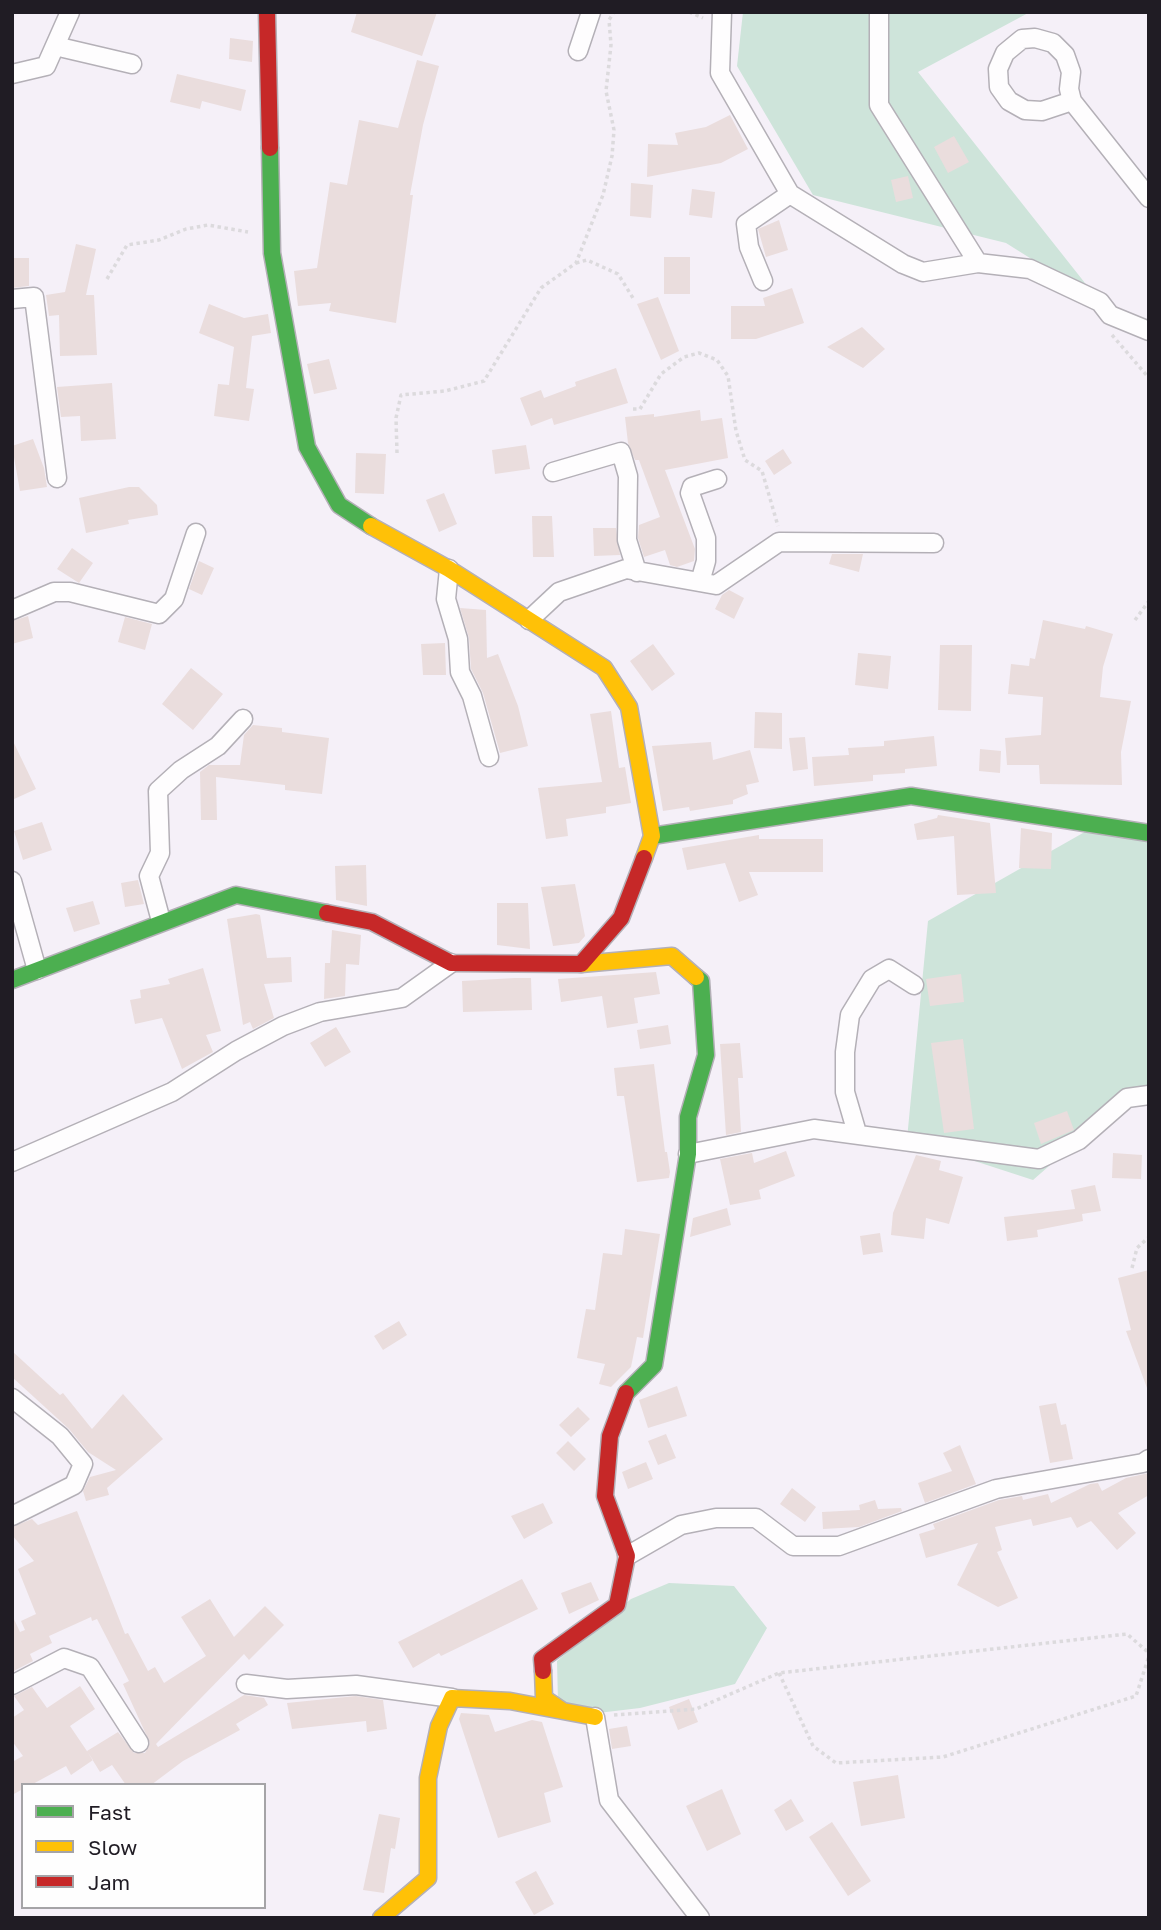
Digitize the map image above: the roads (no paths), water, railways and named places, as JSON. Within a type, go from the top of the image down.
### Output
[{"type":"street","points":[[12,74],[46,65],[70,12]]},
{"type":"street","points":[[267,12],[272,253],[307,447],[339,505],[398,543],[449,569],[604,668],[629,707],[652,836],[621,918],[581,964]]},
{"type":"street","points":[[578,51],[591,12]]},
{"type":"street","points":[[722,12],[720,73],[790,194],[904,264],[923,272],[978,263],[1030,269],[1100,302],[1110,315],[1149,331]]},
{"type":"street","points":[[879,12],[879,105],[978,263]]},
{"type":"street","points":[[1072,101],[1042,111],[1025,110],[1009,101],[999,87],[998,69],[1004,53],[1022,39],[1035,38],[1053,43],[1065,55],[1071,72],[1069,89],[1072,101],[1149,198]]},
{"type":"street","points":[[55,46],[132,64]]},
{"type":"street","points":[[762,281],[749,247],[746,224],[790,194]]},
{"type":"street","points":[[12,299],[34,297],[57,478]]},
{"type":"street","points":[[553,472],[621,452],[628,477],[627,540],[638,572]]},
{"type":"street","points":[[700,582],[706,561],[706,538],[690,493],[692,486],[717,480]]},
{"type":"street","points":[[12,610],[54,592],[70,592],[159,614],[174,599],[196,533]]},
{"type":"street","points":[[529,620],[559,592],[626,569],[716,585],[779,542],[934,543]]},
{"type":"street","points":[[449,569],[446,599],[458,639],[460,672],[472,696],[489,757]]},
{"type":"street","points":[[161,921],[149,876],[160,853],[158,792],[181,770],[218,746],[243,719]]},
{"type":"street","points":[[652,836],[911,796],[1149,833]]},
{"type":"street","points":[[12,881],[37,970]]},
{"type":"street","points":[[12,980],[161,921],[236,895],[372,922],[452,963],[581,964],[672,956],[701,981],[706,1055],[688,1117],[688,1154],[654,1366],[624,1394],[610,1436],[605,1496],[627,1556],[617,1605],[542,1659],[544,1698],[563,1711],[595,1717]]},
{"type":"street","points":[[12,1162],[172,1092],[236,1051],[283,1026],[320,1012],[402,998],[452,963]]},
{"type":"street","points":[[857,1133],[845,1092],[845,1052],[850,1016],[872,979],[889,969],[914,985]]},
{"type":"street","points":[[688,1154],[814,1129],[1039,1159],[1079,1140],[1127,1098],[1149,1096]]},
{"type":"street","points":[[12,1398],[60,1436],[83,1464],[74,1486],[12,1516]]},
{"type":"street","points":[[627,1556],[681,1525],[716,1518],[756,1518],[793,1546],[839,1546],[996,1489],[1149,1460]]},
{"type":"street","points":[[12,1685],[64,1658],[90,1668],[139,1743]]},
{"type":"street","points":[[246,1684],[287,1689],[356,1685],[452,1698],[510,1701],[595,1717]]},
{"type":"street","points":[[381,1918],[428,1878],[428,1778],[439,1726],[452,1698]]},
{"type":"street","points":[[595,1717],[609,1800],[700,1918]]}]
